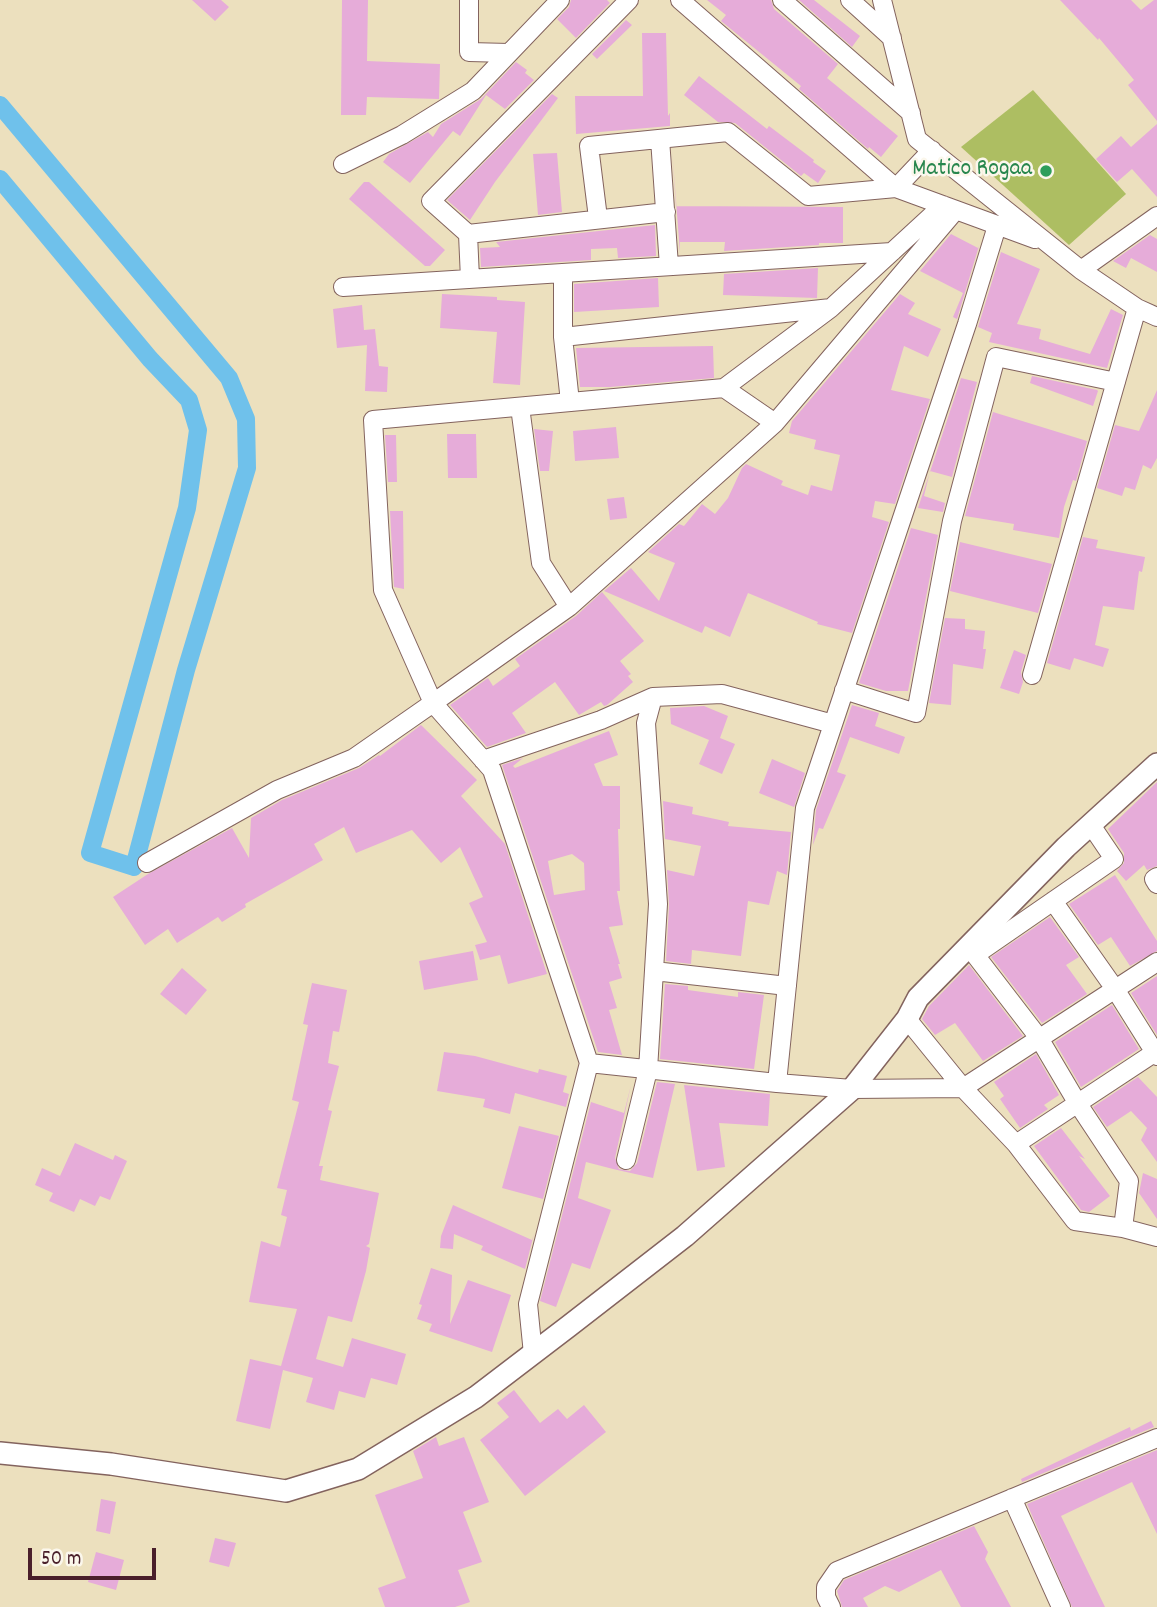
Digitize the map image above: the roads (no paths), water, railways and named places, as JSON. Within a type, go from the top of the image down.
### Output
[{"type":"street","points":[[469,0],[469,52],[509,53]]},
{"type":"street","points":[[343,164],[402,135],[473,90],[560,0]]},
{"type":"street","points":[[470,279],[468,234],[431,201],[629,0]]},
{"type":"street","points":[[680,0],[897,188],[1048,243]]},
{"type":"street","points":[[782,0],[911,113]]},
{"type":"street","points":[[850,0],[892,38]]},
{"type":"street","points":[[882,0],[918,139],[1081,270],[1137,308],[1157,317]]},
{"type":"street","points":[[598,218],[589,146],[728,132],[808,196],[897,188],[932,150]]},
{"type":"street","points":[[660,139],[669,266]]},
{"type":"street","points":[[533,1354],[528,1304],[589,1063],[492,770],[433,703],[383,590],[373,420],[724,388],[831,309],[892,252],[949,208]]},
{"type":"street","points":[[147,863],[277,790],[354,758],[569,607],[775,423],[949,208]]},
{"type":"street","points":[[468,234],[666,212]]},
{"type":"street","points":[[1081,270],[1157,216]]},
{"type":"street","points":[[777,1083],[805,808],[967,324],[997,226]]},
{"type":"street","points":[[343,287],[892,252]]},
{"type":"street","points":[[563,273],[563,337],[570,402]]},
{"type":"street","points":[[1032,676],[1137,308]]},
{"type":"street","points":[[563,337],[831,309]]},
{"type":"street","points":[[844,690],[916,713],[952,521],[996,357],[1116,382]]},
{"type":"street","points":[[724,388],[775,423]]},
{"type":"street","points":[[520,407],[541,563],[569,607]]},
{"type":"street","points":[[483,760],[601,720],[653,697],[722,694],[833,724]]},
{"type":"street","points":[[626,1160],[648,1070],[658,904],[646,723],[653,697]]},
{"type":"street","points":[[0,1453],[111,1464],[286,1491],[358,1469],[476,1396],[533,1354],[685,1236],[852,1089],[907,1019],[918,998],[972,951],[1091,825],[1157,764]]},
{"type":"street","points":[[972,951],[1114,859],[1091,825]]},
{"type":"street","points":[[1157,877],[1154,879],[1157,884]]},
{"type":"street","points":[[1016,1144],[1156,1053],[1053,901]]},
{"type":"street","points":[[972,951],[1039,1038],[1129,1181],[1123,1228]]},
{"type":"street","points":[[589,1063],[852,1089],[962,1088],[1157,962]]},
{"type":"street","points":[[654,971],[788,986]]},
{"type":"street","points":[[907,1019],[962,1088],[1016,1144],[1075,1221],[1123,1228],[1157,1237]]},
{"type":"street","points":[[831,1607],[826,1597],[826,1587],[837,1571],[1157,1438]]},
{"type":"street","points":[[1012,1498],[1061,1607]]},
{"type":"waterway","points":[[0,105],[229,378],[246,419],[247,468],[186,670],[134,867],[90,853],[187,508],[198,430],[189,400],[150,359],[0,179]]},
{"type":"place","name":"Matico Rogaa","points":[[1046,171]]}]
